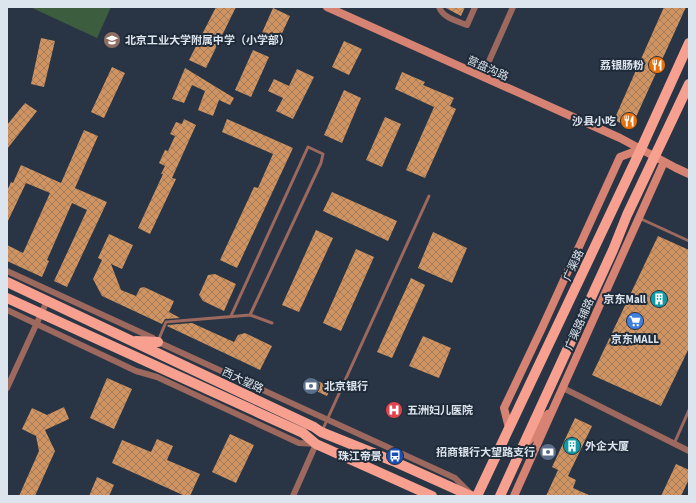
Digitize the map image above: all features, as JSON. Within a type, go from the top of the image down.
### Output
[{"type":"main road","name":"广渠路","points":[[477,496],[641,149],[689,43]]},
{"type":"main road","points":[[500,496],[626,216],[689,84]]},
{"type":"main road","name":"西大望路","points":[[7,282],[134,341],[149,350],[314,427],[321,432],[472,496]]},
{"type":"main road","name":"西大望路","points":[[7,298],[303,433],[316,444],[432,496]]},
{"type":"main road","points":[[134,341],[158,342]]},
{"type":"street","name":"营盘沟路","points":[[327,7],[613,135],[689,174]]},
{"type":"street","points":[[439,7],[440,11],[445,15],[467,24],[475,7]]},
{"type":"street","points":[[482,77],[512,7]]},
{"type":"street","points":[[509,428],[504,408],[620,157],[641,149]]},
{"type":"street","name":"广渠路辅路","points":[[514,496],[614,272],[635,230],[664,162]]},
{"type":"street","points":[[7,271],[455,478],[472,496]]},
{"type":"street","points":[[7,388],[40,313],[47,301]]},
{"type":"street","points":[[7,310],[136,372],[157,377],[300,443],[316,444],[293,496]]},
{"type":"street","points":[[563,388],[689,451]]},
{"type":"street","points":[[523,446],[535,435],[543,419],[555,405]]},
{"type":"lane","points":[[231,316],[308,147],[323,154],[321,163],[250,315]]},
{"type":"lane","points":[[321,432],[429,196]]},
{"type":"lane","points":[[639,218],[689,241]]},
{"type":"lane","points":[[158,342],[166,322],[250,315],[272,323]]},
{"type":"lane","points":[[674,444],[689,410]]},
{"type":"green space","points":[[30,7],[111,7],[97,38]]},
{"type":"building","points":[[216,7],[236,7],[206,68],[189,60]]},
{"type":"building","points":[[444,7],[465,7],[461,16]]},
{"type":"building","points":[[664,7],[686,7],[631,128],[614,120]]},
{"type":"building","points":[[273,8],[290,16],[278,42],[261,35]]},
{"type":"building","points":[[41,38],[55,41],[44,87],[31,84]]},
{"type":"building","points":[[344,41],[362,49],[349,75],[332,67]]},
{"type":"building","points":[[253,50],[269,57],[251,97],[235,90]]},
{"type":"building","points":[[112,67],[125,73],[104,118],[91,112]]},
{"type":"building","points":[[185,68],[234,98],[230,105],[219,100],[213,116],[198,110],[205,91],[192,85],[184,103],[172,99]]},
{"type":"building","points":[[297,69],[314,77],[293,119],[276,111],[283,98],[268,91],[274,79],[289,86]]},
{"type":"building","points":[[402,72],[425,82],[423,85],[454,98],[450,106],[456,109],[425,178],[406,170],[434,107],[395,89]]},
{"type":"building","points":[[344,90],[361,98],[342,143],[324,135]]},
{"type":"building","points":[[25,103],[37,111],[7,149],[7,125]]},
{"type":"building","points":[[385,117],[401,124],[382,167],[366,160]]},
{"type":"building","points":[[184,119],[196,125],[172,178],[176,179],[150,234],[138,228],[163,174],[161,174],[165,166],[159,163],[165,150],[168,151],[175,136],[170,134],[176,122],[182,124]]},
{"type":"building","points":[[227,119],[293,148],[237,268],[220,260],[254,187],[258,188],[273,154],[222,132]]},
{"type":"building","points":[[84,130],[98,136],[75,188],[107,202],[67,287],[54,281],[87,210],[72,203],[47,260],[49,261],[42,277],[7,261],[7,245],[23,253],[50,193],[26,183],[7,223],[7,191],[11,182],[13,183],[21,165],[61,183]]},
{"type":"building","points":[[332,192],[397,221],[388,241],[323,211]]},
{"type":"building","points":[[316,230],[333,238],[299,312],[282,305]]},
{"type":"building","points":[[433,232],[467,248],[452,283],[418,268]]},
{"type":"building","points":[[109,234],[133,245],[122,269],[111,264],[121,290],[136,296],[140,288],[144,287],[174,301],[169,312],[180,318],[165,319],[162,324],[102,296],[93,279],[102,260],[98,258]]},
{"type":"building","name":"京东Mall","points":[[658,236],[689,250],[689,348],[661,406],[592,375]]},
{"type":"building","points":[[356,249],[374,257],[341,331],[323,323]]},
{"type":"building","points":[[215,274],[236,284],[224,311],[203,301],[199,295],[208,275]]},
{"type":"building","points":[[411,278],[425,285],[392,358],[377,352]]},
{"type":"building","points":[[192,323],[234,342],[238,335],[245,333],[272,346],[260,370],[167,326]]},
{"type":"building","points":[[423,336],[451,348],[439,378],[409,366]]},
{"type":"building","points":[[309,377],[331,387],[327,396],[305,386]]},
{"type":"building","points":[[107,378],[132,389],[114,429],[90,418]]},
{"type":"building","points":[[64,407],[69,419],[45,430],[55,451],[35,496],[19,496],[39,451],[36,436],[22,429],[32,408],[47,415]]},
{"type":"building","name":"外企大厦","points":[[575,418],[592,426],[568,476],[576,480],[573,488],[591,496],[546,496],[558,470],[552,467]]},
{"type":"building","points":[[230,434],[254,445],[236,483],[212,472]]},
{"type":"building","points":[[157,439],[173,446],[167,460],[200,474],[190,496],[185,496],[112,463],[122,440],[151,452]]},
{"type":"building","points":[[676,464],[689,470],[689,479],[681,496],[661,496]]},
{"type":"building","points":[[97,477],[114,485],[109,496],[89,496]]},
{"type":"place","name":"北京工业大学附属中学（小学部）","points":[[112,40]]},
{"type":"place","name":"荔银肠粉","points":[[657,65]]},
{"type":"place","name":"沙县小吃","points":[[629,121]]},
{"type":"place","name":"京东Mall","points":[[659,299]]},
{"type":"place","name":"京东MALL","points":[[635,321]]},
{"type":"place","name":"北京银行","points":[[311,386]]},
{"type":"place","name":"五洲妇儿医院","points":[[394,410]]},
{"type":"place","name":"外企大厦","points":[[572,446]]},
{"type":"place","name":"招商银行大望路支行","points":[[548,452]]},
{"type":"place","name":"珠江帝景","points":[[395,456]]}]
